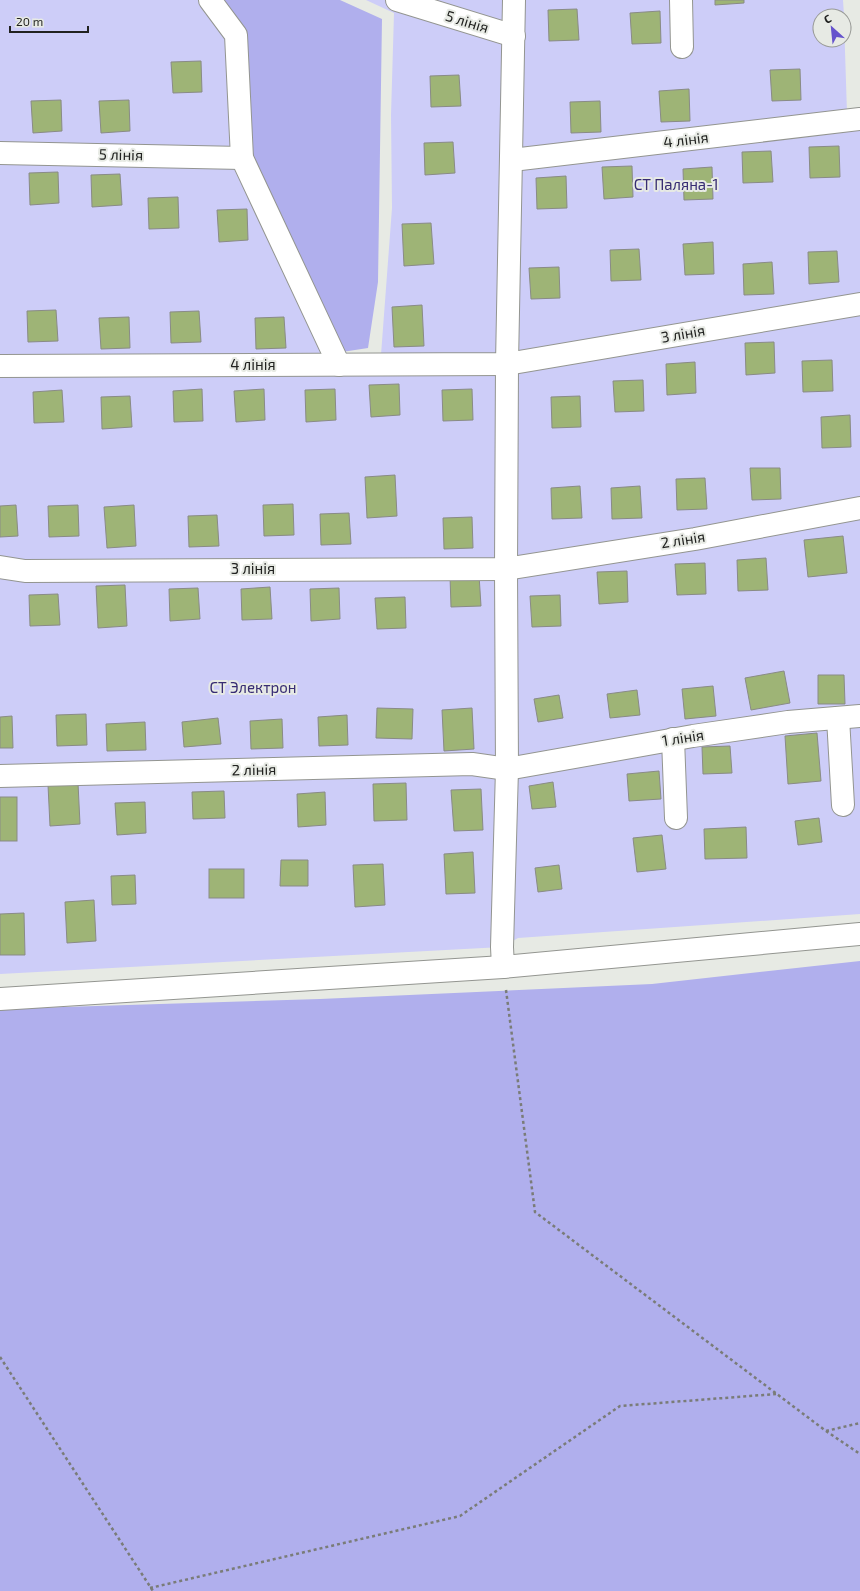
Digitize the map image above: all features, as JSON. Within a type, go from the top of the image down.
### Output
[{"type":"street","points":[[210,0],[236,35],[242,158],[339,365]]},
{"type":"street","name":"5 лінія","points":[[397,0],[514,36]]},
{"type":"street","points":[[503,967],[502,948],[507,769],[507,364],[514,0]]},
{"type":"street","points":[[681,0],[682,47]]},
{"type":"street","name":"4 лінія","points":[[512,160],[860,119]]},
{"type":"street","name":"5 лінія","points":[[0,152],[242,158]]},
{"type":"street","name":"3 лінія","points":[[507,364],[860,304]]},
{"type":"street","name":"4 лінія","points":[[0,366],[507,364]]},
{"type":"street","name":"2 лінія","points":[[506,568],[695,539],[860,508]]},
{"type":"street","name":"3 лінія","points":[[0,566],[25,571],[506,568]]},
{"type":"street","name":"1 лінія","points":[[507,769],[673,739],[788,722],[860,716]]},
{"type":"street","points":[[838,718],[843,806]]},
{"type":"street","points":[[673,739],[676,818]]},
{"type":"street","name":"2 лінія","points":[[0,776],[472,764],[507,769]]},
{"type":"street","points":[[0,999],[503,967],[860,934]]},
{"type":"path","points":[[503,967],[535,1212],[826,1432],[860,1454]]},
{"type":"path","points":[[0,1357],[150,1590],[153,1591]]},
{"type":"path","points":[[150,1590],[460,1516],[620,1406],[776,1394]]},
{"type":"path","points":[[826,1432],[860,1423]]},
{"type":"green space","points":[[0,0],[216,0],[343,358],[381,355],[392,208],[391,115],[394,13],[366,0],[843,0],[844,8],[812,8],[812,48],[845,48],[847,113],[860,109],[860,914],[518,938],[502,947],[0,974]]},
{"type":"shaded area","points":[[216,0],[340,0],[382,19],[378,282],[368,348],[342,352],[250,150],[240,32]]},
{"type":"shaded area","points":[[860,961],[860,1591],[0,1591],[0,1009],[320,999],[652,984]]},
{"type":"building","points":[[715,0],[744,0],[744,3],[715,5]]},
{"type":"building","points":[[577,9],[579,40],[549,41],[548,10]]},
{"type":"building","points":[[660,11],[661,43],[632,44],[630,13]]},
{"type":"building","points":[[201,61],[202,92],[173,93],[171,62]]},
{"type":"building","points":[[800,69],[801,100],[772,101],[770,70]]},
{"type":"building","points":[[459,75],[461,106],[431,107],[430,76]]},
{"type":"building","points":[[689,89],[690,121],[661,122],[659,91]]},
{"type":"building","points":[[61,100],[62,131],[33,133],[31,101]]},
{"type":"building","points":[[129,100],[130,131],[101,133],[99,101]]},
{"type":"building","points":[[600,101],[601,132],[571,133],[570,102]]},
{"type":"building","points":[[453,142],[455,173],[425,175],[424,143]]},
{"type":"building","points":[[839,146],[840,177],[810,178],[809,147]]},
{"type":"building","points":[[771,151],[773,182],[743,183],[742,152]]},
{"type":"building","points":[[632,166],[633,197],[604,199],[602,167]]},
{"type":"building","points":[[712,167],[713,199],[684,200],[683,169]]},
{"type":"building","points":[[58,172],[59,203],[30,205],[29,173]]},
{"type":"building","points":[[120,174],[122,205],[92,207],[91,175]]},
{"type":"building","points":[[566,176],[567,208],[537,209],[536,178]]},
{"type":"building","points":[[178,197],[179,228],[149,229],[148,198]]},
{"type":"building","points":[[247,209],[248,240],[219,242],[217,210]]},
{"type":"building","points":[[431,223],[434,264],[404,266],[402,224]]},
{"type":"building","points":[[713,242],[714,274],[685,275],[683,244]]},
{"type":"building","points":[[639,249],[641,280],[611,281],[610,250]]},
{"type":"building","points":[[837,251],[839,282],[809,284],[808,252]]},
{"type":"building","points":[[772,262],[774,294],[744,295],[743,264]]},
{"type":"building","points":[[559,267],[560,298],[531,299],[529,268]]},
{"type":"building","points":[[422,305],[424,346],[394,347],[392,307]]},
{"type":"building","points":[[56,310],[58,341],[28,342],[27,311]]},
{"type":"building","points":[[199,311],[201,342],[171,343],[170,312]]},
{"type":"building","points":[[129,317],[130,348],[101,349],[99,318]]},
{"type":"building","points":[[284,317],[286,348],[256,349],[255,318]]},
{"type":"building","points":[[774,342],[775,373],[746,375],[745,343]]},
{"type":"building","points":[[832,360],[833,391],[803,392],[802,361]]},
{"type":"building","points":[[695,362],[696,393],[667,395],[666,364]]},
{"type":"building","points":[[643,380],[644,411],[615,412],[613,381]]},
{"type":"building","points":[[399,384],[400,415],[371,417],[369,385]]},
{"type":"building","points":[[202,389],[203,421],[174,422],[173,391]]},
{"type":"building","points":[[264,389],[265,420],[236,422],[234,391]]},
{"type":"building","points":[[335,389],[336,420],[306,422],[305,390]]},
{"type":"building","points":[[472,389],[473,420],[443,421],[442,390]]},
{"type":"building","points":[[62,390],[64,422],[34,423],[33,392]]},
{"type":"building","points":[[130,396],[132,427],[102,429],[101,397]]},
{"type":"building","points":[[580,396],[581,427],[552,428],[551,397]]},
{"type":"building","points":[[850,415],[851,447],[822,448],[821,417]]},
{"type":"building","points":[[750,468],[780,468],[781,499],[752,500]]},
{"type":"building","points":[[395,475],[397,516],[367,518],[365,477]]},
{"type":"building","points":[[705,478],[707,509],[677,510],[676,479]]},
{"type":"building","points":[[580,486],[582,518],[552,519],[551,488]]},
{"type":"building","points":[[640,486],[642,518],[612,519],[611,488]]},
{"type":"building","points":[[293,504],[294,535],[264,536],[263,505]]},
{"type":"building","points":[[16,505],[18,536],[0,537],[0,506]]},
{"type":"building","points":[[78,505],[79,536],[49,537],[48,506]]},
{"type":"building","points":[[134,505],[136,546],[107,548],[104,507]]},
{"type":"building","points":[[349,513],[351,544],[321,545],[320,514]]},
{"type":"building","points":[[217,515],[219,546],[189,547],[188,516]]},
{"type":"building","points":[[472,517],[473,548],[444,549],[443,518]]},
{"type":"building","points":[[843,536],[847,573],[808,577],[804,540]]},
{"type":"building","points":[[766,558],[768,590],[738,591],[737,560]]},
{"type":"building","points":[[705,563],[706,594],[677,595],[675,564]]},
{"type":"building","points":[[627,571],[628,602],[599,604],[597,572]]},
{"type":"building","points":[[479,575],[481,606],[451,607],[450,576]]},
{"type":"building","points":[[125,585],[127,626],[98,628],[96,586]]},
{"type":"building","points":[[270,587],[272,619],[242,620],[241,589]]},
{"type":"building","points":[[198,588],[200,619],[170,621],[169,589]]},
{"type":"building","points":[[339,588],[340,619],[311,621],[310,589]]},
{"type":"building","points":[[58,594],[60,625],[30,626],[29,595]]},
{"type":"building","points":[[560,595],[561,626],[532,627],[530,596]]},
{"type":"building","points":[[405,597],[406,628],[377,629],[375,598]]},
{"type":"building","points":[[784,671],[790,703],[751,710],[745,678]]},
{"type":"building","points":[[818,675],[844,675],[845,704],[818,704]]},
{"type":"building","points":[[713,686],[716,716],[685,719],[682,689]]},
{"type":"building","points":[[637,690],[640,715],[610,718],[607,694]]},
{"type":"building","points":[[559,695],[563,718],[538,722],[534,699]]},
{"type":"building","points":[[377,708],[413,709],[412,739],[376,738]]},
{"type":"building","points":[[472,708],[474,749],[444,751],[442,710]]},
{"type":"building","points":[[86,714],[87,745],[57,746],[56,715]]},
{"type":"building","points":[[347,715],[348,745],[319,746],[318,717]]},
{"type":"building","points":[[12,716],[13,748],[0,748],[0,717]]},
{"type":"building","points":[[218,718],[221,744],[184,747],[182,722]]},
{"type":"building","points":[[282,719],[283,748],[251,749],[250,721]]},
{"type":"building","points":[[145,722],[146,750],[107,751],[106,724]]},
{"type":"building","points":[[817,733],[821,781],[788,784],[785,736]]},
{"type":"building","points":[[730,746],[732,773],[703,774],[702,747]]},
{"type":"building","points":[[659,771],[661,799],[629,801],[627,774]]},
{"type":"building","points":[[553,782],[556,807],[532,809],[529,786]]},
{"type":"building","points":[[78,783],[80,824],[50,826],[48,785]]},
{"type":"building","points":[[406,783],[407,820],[374,821],[373,784]]},
{"type":"building","points":[[481,789],[483,830],[454,831],[451,790]]},
{"type":"building","points":[[224,791],[225,818],[193,819],[192,792]]},
{"type":"building","points":[[325,792],[326,825],[298,827],[297,794]]},
{"type":"building","points":[[0,797],[17,797],[17,841],[0,841]]},
{"type":"building","points":[[145,802],[146,833],[117,835],[115,803]]},
{"type":"building","points":[[819,818],[822,842],[798,845],[795,821]]},
{"type":"building","points":[[746,827],[747,858],[705,859],[704,829]]},
{"type":"building","points":[[662,835],[666,869],[637,872],[633,838]]},
{"type":"building","points":[[473,852],[475,893],[446,894],[444,854]]},
{"type":"building","points":[[281,860],[308,860],[308,886],[280,886]]},
{"type":"building","points":[[383,864],[385,905],[355,907],[353,865]]},
{"type":"building","points":[[559,865],[562,889],[538,892],[535,868]]},
{"type":"building","points":[[209,869],[244,869],[244,898],[209,898]]},
{"type":"building","points":[[135,875],[136,904],[112,905],[111,876]]},
{"type":"building","points":[[94,900],[96,941],[67,943],[65,902]]},
{"type":"building","points":[[24,913],[25,955],[0,955],[0,914]]},
{"type":"park label","name":"СТ Паляна-1","points":[[676,185]]},
{"type":"park label","name":"СТ Электрон","points":[[253,688]]}]
